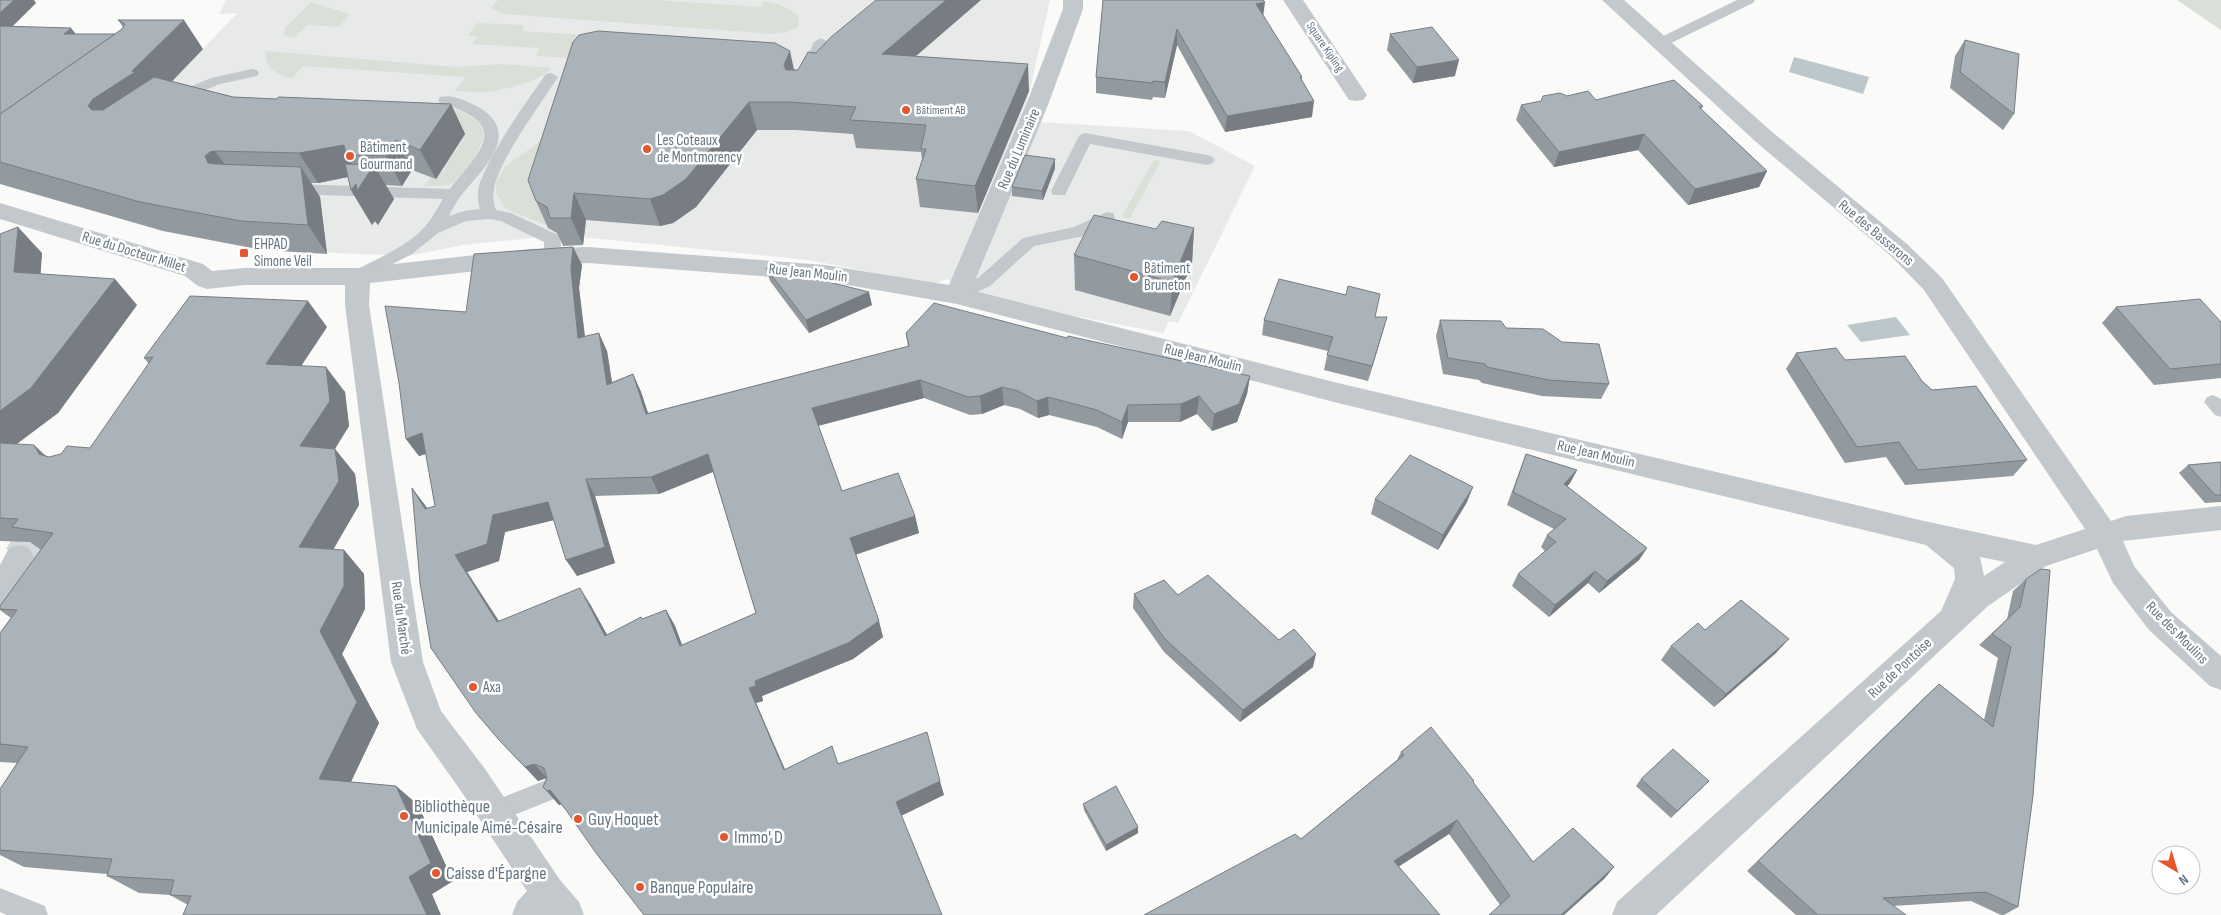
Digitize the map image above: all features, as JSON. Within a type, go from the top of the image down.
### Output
[{"type":"street","name":"Rue du Luminaire","points":[[957,295],[1037,104],[1073,9],[1073,0]]},
{"type":"street","name":"Square Kipling","points":[[1293,0],[1356,95]]},
{"type":"street","name":"Rue des Basserons","points":[[1612,0],[1842,204],[1900,250],[1933,284],[2106,536]]},
{"type":"street","name":"Rue du Docteur Millet","points":[[0,211],[194,270],[204,290],[226,277],[358,276]]},
{"type":"street","name":"Rue Jean Moulin","points":[[358,276],[552,255],[588,256],[825,273],[957,295],[1348,395],[1924,533],[2036,557]]},
{"type":"street","name":"Rue du Marché","points":[[358,276],[356,305],[407,662],[428,719],[494,812],[548,907]]},
{"type":"street","name":"Rue de Pontoise","points":[[1630,915],[1977,597],[2036,557],[2126,528],[2221,518]]},
{"type":"street","points":[[1924,533],[1946,544],[1968,562],[1970,579],[1953,619]]},
{"type":"street","name":"Rue des Moulins","points":[[2106,536],[2123,574],[2160,621],[2221,676]]},
{"type":"lane","points":[[1660,43],[1748,0]]},
{"type":"lane","points":[[799,93],[821,42]]},
{"type":"lane","points":[[160,107],[189,91],[216,81],[252,73]]},
{"type":"lane","points":[[490,214],[485,202],[488,181],[516,130],[551,77]]},
{"type":"lane","points":[[432,229],[454,194],[483,158],[492,142],[489,128],[477,112],[466,106],[445,100]]},
{"type":"lane","points":[[1060,191],[1085,138],[1207,160]]},
{"type":"lane","points":[[276,188],[454,194]]},
{"type":"lane","points":[[358,276],[414,244],[432,229],[464,216],[490,214],[505,217],[552,239],[552,255]]},
{"type":"lane","points":[[957,295],[984,282],[1029,242],[1078,232],[1107,218]]},
{"type":"lane","points":[[494,812],[546,791]]},
{"type":"lane","points":[[0,900],[36,915]]},
{"type":"shaded area","points":[[226,0],[1050,0],[1023,121],[1189,131],[1255,166],[1178,323],[1169,321],[1163,333],[977,297],[947,279],[933,284],[808,260],[561,235],[463,245],[408,256],[262,250],[174,233],[150,105],[237,13],[219,14]]},
{"type":"shaded area","points":[[498,0],[655,0],[760,7],[764,1],[783,6],[799,18],[798,27],[787,32],[773,34],[503,14],[491,8]]},
{"type":"shaded area","points":[[2177,0],[2221,0],[2221,30]]},
{"type":"shaded area","points":[[311,2],[350,14],[339,27],[307,25],[294,38],[284,35],[285,28]]},
{"type":"shaded area","points":[[477,23],[524,25],[521,31],[630,38],[573,58],[536,56],[539,48],[472,44],[478,37],[468,36]]},
{"type":"shaded area","points":[[266,51],[456,67],[501,64],[552,68],[531,81],[503,89],[483,92],[455,91],[466,77],[303,66],[292,79],[277,73],[269,66]]},
{"type":"shaded area","points":[[1794,57],[1869,77],[1863,94],[1789,72]]},
{"type":"shaded area","points":[[449,108],[467,114],[481,126],[483,132],[480,147],[464,175],[457,181],[446,185],[424,186],[431,177],[445,170],[444,167],[463,140],[457,132]]},
{"type":"shaded area","points":[[556,141],[551,227],[506,209],[496,193],[496,181],[505,167],[539,142]]},
{"type":"shaded area","points":[[1154,160],[1160,161],[1160,163],[1130,218],[1124,218],[1122,216]]},
{"type":"shaded area","points":[[1896,317],[1910,335],[1861,342],[1847,325]]},
{"type":"building","points":[[0,0],[14,0],[0,13]]},
{"type":"building","points":[[876,0],[946,0],[882,54],[1028,64],[975,186],[916,179],[926,149],[921,149],[926,125],[850,120],[856,107],[790,102],[749,102],[686,179],[663,195],[650,199],[574,193],[571,218],[550,218],[547,207],[536,201],[528,180],[573,42],[579,35],[598,31],[775,43],[790,51],[784,65],[786,70],[798,70],[808,52],[816,53],[831,37]]},
{"type":"building","points":[[1103,0],[1263,0],[1265,2],[1256,4],[1302,77],[1300,77],[1314,101],[1227,116],[1177,29],[1165,82],[1153,81],[1153,83],[1096,77]]},
{"type":"building","points":[[118,20],[184,20],[132,71],[135,72],[93,99],[88,106],[92,110],[103,110],[154,77],[233,97],[451,104],[420,150],[396,140],[386,156],[346,155],[344,145],[299,153],[215,151],[205,156],[208,163],[215,164],[301,167],[308,225],[241,221],[140,202],[0,162],[0,114],[122,29],[125,24]]},
{"type":"building","points":[[0,26],[71,28],[64,34],[115,34],[0,114]]},
{"type":"building","points":[[1432,27],[1459,60],[1417,67],[1390,34]]},
{"type":"building","points":[[1965,40],[2019,54],[2014,114],[1960,72]]},
{"type":"building","points":[[1674,80],[1703,106],[1699,107],[1767,171],[1695,189],[1644,134],[1559,152],[1521,105],[1541,101],[1543,96],[1560,93],[1567,96],[1588,91],[1596,100]]},
{"type":"building","points":[[1025,155],[1055,159],[1042,191],[1012,187]]},
{"type":"building","points":[[345,164],[374,165],[357,191],[356,184],[351,190]]},
{"type":"building","points":[[1094,215],[1156,229],[1162,221],[1194,228],[1172,282],[1074,255]]},
{"type":"building","points":[[18,227],[14,272],[115,279],[31,388],[0,411],[0,234]]},
{"type":"building","points":[[573,247],[571,269],[578,338],[599,333],[607,385],[633,374],[646,414],[909,346],[906,333],[934,303],[1067,338],[1068,336],[1250,376],[1239,404],[1214,414],[1199,396],[1181,404],[1128,405],[1122,422],[1097,410],[1048,397],[1037,401],[1018,391],[1002,387],[980,396],[968,397],[920,380],[812,408],[842,491],[898,473],[915,516],[850,538],[879,621],[848,643],[755,681],[756,686],[749,688],[784,770],[832,746],[838,764],[927,732],[940,781],[896,802],[942,915],[644,915],[596,853],[566,810],[550,790],[547,791],[543,787],[547,778],[544,768],[534,764],[525,767],[476,713],[431,648],[420,583],[412,488],[425,509],[435,506],[422,433],[406,439],[399,383],[385,306],[466,312],[474,254]],"holes":[[[708,454],[756,613],[680,646],[666,610],[642,619],[641,617],[605,636],[580,588],[497,622],[455,555],[487,544],[493,515],[548,502],[566,560],[605,547],[586,479],[651,477]]]},
{"type":"building","points":[[766,268],[830,276],[829,282],[869,292],[806,320]]},
{"type":"building","points":[[1279,279],[1346,295],[1348,286],[1380,294],[1375,317],[1387,317],[1372,366],[1327,355],[1333,337],[1264,320]]},
{"type":"building","points":[[190,296],[308,301],[266,364],[326,367],[330,401],[300,446],[335,449],[339,481],[299,547],[344,550],[344,586],[320,631],[357,702],[319,779],[396,786],[431,863],[409,877],[427,915],[183,915],[191,896],[170,895],[174,880],[107,876],[112,859],[0,850],[0,789],[28,747],[0,744],[0,633],[17,610],[0,609],[0,606],[53,533],[12,527],[18,519],[0,518],[0,443],[34,445],[39,454],[49,457],[61,454],[67,446],[90,448],[153,357],[144,358]]},
{"type":"building","points":[[2200,299],[2221,322],[2221,364],[2170,369],[2116,307]]},
{"type":"building","points":[[1440,320],[1501,321],[1506,328],[1543,329],[1562,342],[1599,344],[1609,384],[1549,380],[1487,367],[1485,364],[1448,358]]},
{"type":"building","points":[[1836,348],[1845,360],[1905,356],[1922,381],[1932,390],[1976,386],[2027,460],[1918,470],[1899,442],[1857,447],[1796,353]]},
{"type":"building","points":[[1526,454],[1577,470],[1564,484],[1647,548],[1607,581],[1595,571],[1555,605],[1518,574],[1556,542],[1547,535],[1566,519],[1513,492]]},
{"type":"building","points":[[1410,455],[1473,487],[1443,535],[1375,499]]},
{"type":"building","points":[[2221,462],[2221,495],[2215,495],[2188,465]]},
{"type":"building","points":[[2041,569],[2050,570],[2033,796],[2018,907],[1986,892],[1883,898],[1906,915],[1818,915],[1758,861],[1939,684],[1993,727],[2011,647],[1992,634],[2020,607],[2026,579]]},
{"type":"building","points":[[1208,575],[1279,640],[1294,629],[1316,654],[1243,710],[1164,638],[1134,594],[1164,580],[1178,595]]},
{"type":"building","points":[[1741,600],[1789,639],[1726,694],[1671,646],[1698,623],[1705,630]]},
{"type":"building","points":[[1431,727],[1474,781],[1533,862],[1573,828],[1614,867],[1561,915],[1489,915],[1510,896],[1457,820],[1394,861],[1440,915],[1144,915],[1295,834],[1301,839],[1404,755],[1401,752]]},
{"type":"building","points":[[1673,749],[1709,781],[1677,811],[1641,779]]},
{"type":"building","points":[[1116,786],[1138,827],[1106,845],[1083,804]]},
{"type":"tunnel","points":[[19,557],[50,510]]},
{"type":"place","name":"Bâtiment AB","points":[[906,110]]},
{"type":"place","name":"Les Coteaux de Montmorency","points":[[647,149]]},
{"type":"place","name":"Bâtiment Gourmand","points":[[350,156]]},
{"type":"place","name":"EHPAD Simone Veil","points":[[244,253]]},
{"type":"place","name":"Bâtiment Bruneton","points":[[1134,277]]},
{"type":"place","name":"Axa","points":[[473,687]]},
{"type":"place","name":"Bibliothèque Municipale Aimé-Césaire","points":[[404,816]]},
{"type":"place","name":"Guy Hoquet","points":[[578,819]]},
{"type":"place","name":"Immo' D","points":[[724,837]]},
{"type":"place","name":"Caisse d'Épargne","points":[[436,873]]},
{"type":"place","name":"Banque Populaire","points":[[640,887]]}]
